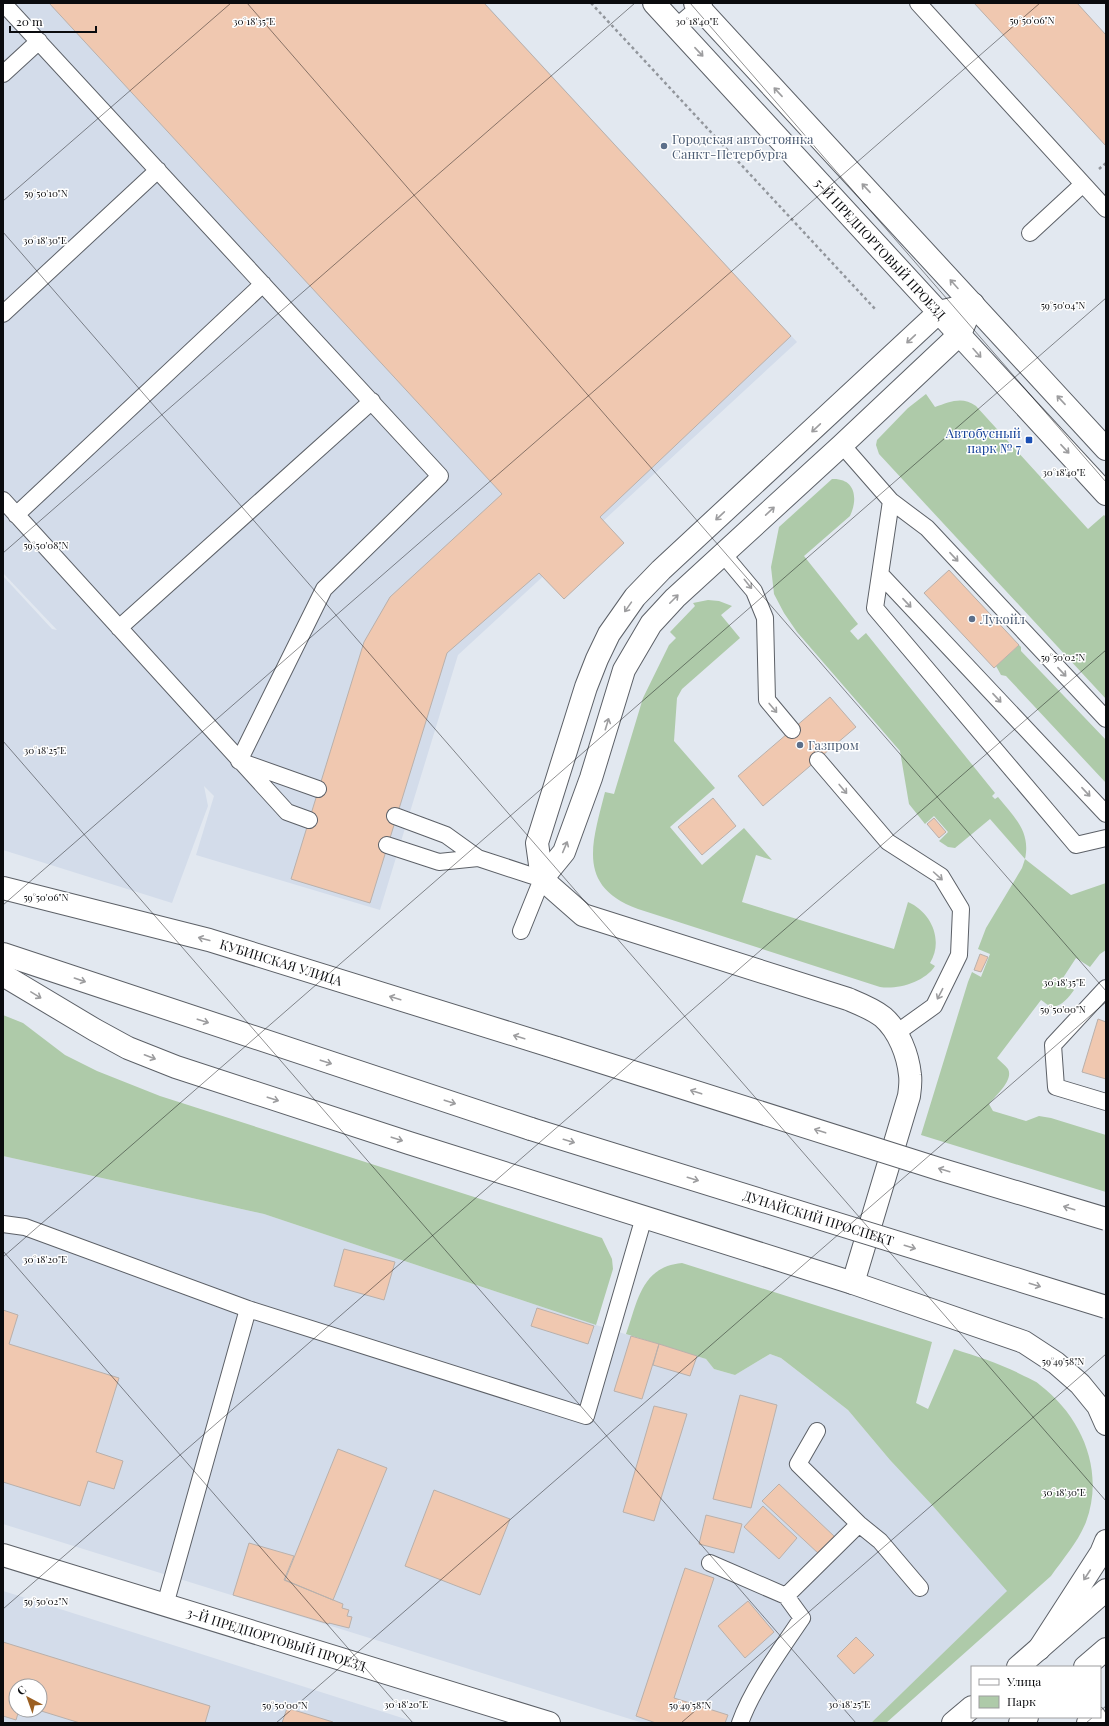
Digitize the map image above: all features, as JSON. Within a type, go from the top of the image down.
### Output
[{"type":"street","name":"5-Й ПРЕДПОРТОВЫЙ ПРОЕЗД","points":[[654,3],[1106,494]]},
{"type":"street","points":[[699,4],[1106,449]]},
{"type":"street","points":[[542,879],[564,852],[591,778],[624,670],[652,624],[665,608],[960,334],[972,304],[939,312],[661,570],[635,597],[609,634],[597,658],[586,687],[537,843],[542,879],[583,915],[848,999],[867,1007],[883,1017],[891,1026],[903,1047],[908,1061],[910,1076],[909,1096],[853,1283]]},
{"type":"street","name":"КУБИНСКАЯ УЛИЦА","points":[[3,888],[209,940],[557,1048],[932,1167],[1106,1219]]},
{"type":"street","name":"ДУНАЙСКИЙ ПРОСПЕКТ","points":[[3,954],[531,1129],[1106,1307]]},
{"type":"street","points":[[3,975],[128,1048],[169,1064],[402,1141],[853,1283],[1024,1342],[1056,1363],[1080,1384],[1098,1406],[1106,1424]]},
{"type":"street","points":[[1039,1649],[1101,1553],[1106,1541]]},
{"type":"street","name":"3-Й ПРЕДПОРТОВЫЙ ПРОЕЗД","points":[[3,1555],[549,1723]]},
{"type":"street","points":[[1019,1666],[1106,1590]]},
{"type":"street","points":[[1086,1666],[1106,1649]]},
{"type":"street","points":[[953,1723],[971,1708]]},
{"type":"lane","points":[[3,3],[440,476],[324,589],[239,760]]},
{"type":"lane","points":[[918,3],[1106,209]]},
{"type":"lane","points":[[676,27],[699,4]]},
{"type":"lane","points":[[3,74],[39,41]]},
{"type":"lane","points":[[3,314],[158,170]]},
{"type":"lane","points":[[1030,233],[1083,184]]},
{"type":"lane","points":[[16,515],[263,284]]},
{"type":"lane","points":[[118,628],[372,401]]},
{"type":"lane","points":[[842,445],[891,501],[927,528],[1106,719]]},
{"type":"lane","points":[[3,500],[287,812],[309,820]]},
{"type":"lane","points":[[891,501],[881,575],[874,608],[1076,845],[1106,838]]},
{"type":"lane","points":[[723,554],[754,591],[766,618],[767,700],[792,730]]},
{"type":"lane","points":[[881,575],[1106,814]]},
{"type":"lane","points":[[239,760],[318,789]]},
{"type":"lane","points":[[818,760],[888,842],[941,876],[961,908],[959,955],[934,1006],[895,1034]]},
{"type":"lane","points":[[395,816],[446,835],[478,858],[542,879],[521,931]]},
{"type":"lane","points":[[387,845],[439,862],[478,858]]},
{"type":"lane","points":[[1106,988],[1053,1045],[1056,1087],[1106,1102]]},
{"type":"lane","points":[[3,1224],[25,1227],[248,1309],[586,1416],[644,1217]]},
{"type":"lane","points":[[165,1605],[248,1309]]},
{"type":"lane","points":[[817,1431],[798,1464],[859,1524],[880,1541],[920,1588]]},
{"type":"lane","points":[[786,1596],[859,1524]]},
{"type":"lane","points":[[710,1563],[786,1596],[802,1618],[749,1703],[740,1723]]},
{"type":"path","points":[[591,3],[876,310]]},
{"type":"path","points":[[1097,171],[1106,163]]},
{"type":"shaded area","points":[[3,3],[485,3],[797,342],[458,655],[380,910],[196,855],[214,796],[204,786],[208,806],[172,903],[3,850],[3,576],[52,629],[57,630],[3,573]]},
{"type":"shaded area","points":[[3,1156],[264,1214],[596,1325],[706,1359],[714,1369],[735,1375],[770,1354],[781,1358],[848,1410],[890,1460],[1008,1591],[871,1723],[643,1723],[3,1524]]},
{"type":"shaded area","points":[[3,1591],[418,1723],[3,1723]]},
{"type":"green space","points":[[926,394],[935,407],[956,401],[966,401],[976,406],[1088,529],[1104,515],[1106,517],[1106,699],[879,454],[876,445],[877,440],[908,408]]},
{"type":"green space","points":[[832,479],[846,482],[850,486],[854,497],[853,509],[850,516],[804,556],[858,624],[850,631],[858,640],[866,633],[995,793],[992,796],[995,799],[998,797],[1015,818],[1020,825],[1026,840],[1025,859],[990,819],[955,848],[948,847],[939,841],[948,832],[934,816],[925,824],[909,804],[900,751],[797,632],[784,613],[774,594],[771,567],[779,527]]},
{"type":"green space","points":[[708,600],[719,601],[732,606],[721,615],[740,638],[682,689],[677,698],[674,741],[715,788],[670,827],[702,865],[744,828],[772,860],[756,855],[742,902],[894,949],[908,902],[923,913],[929,920],[935,936],[936,945],[930,963],[935,966],[930,972],[918,980],[902,986],[887,988],[880,987],[638,909],[618,900],[605,888],[597,876],[593,861],[593,846],[605,792],[614,794],[643,698],[669,645],[676,638],[670,632],[695,606],[693,603]]},
{"type":"green space","points":[[1019,645],[1021,647],[1021,651],[1106,740],[1106,783],[1006,676],[1001,675],[996,666]]},
{"type":"green space","points":[[1025,859],[1071,895],[1106,883],[1106,950],[1100,954],[1090,967],[1076,958],[1061,981],[1074,990],[1064,1002],[1054,1006],[1041,1000],[997,1058],[1008,1069],[1009,1073],[1003,1088],[989,1104],[993,1111],[1026,1121],[1039,1116],[1051,1118],[1106,1135],[1106,1192],[921,1135],[968,982],[972,972],[981,977],[990,954],[978,949],[986,928],[1022,868]]},
{"type":"green space","points":[[3,1015],[23,1023],[65,1055],[97,1071],[160,1096],[602,1238],[612,1259],[613,1269],[596,1325],[264,1214],[3,1156]]},
{"type":"green space","points":[[682,1263],[932,1342],[916,1403],[928,1409],[954,1349],[1007,1368],[1037,1382],[1055,1398],[1068,1413],[1086,1446],[1091,1465],[1093,1484],[1091,1503],[1083,1529],[1065,1557],[1051,1576],[886,1723],[871,1723],[1007,1591],[932,1505],[890,1460],[848,1410],[781,1358],[770,1354],[735,1375],[714,1369],[706,1359],[626,1334],[638,1298],[649,1279],[658,1271],[668,1266]]},
{"type":"building","points":[[49,3],[484,3],[791,336],[600,517],[624,543],[564,599],[539,573],[447,653],[370,903],[291,879],[364,642],[390,597],[502,494]]},
{"type":"building","points":[[974,3],[1077,3],[1106,35],[1106,146]]},
{"type":"building","name":"Лукойл","points":[[949,570],[1019,645],[994,668],[924,593]]},
{"type":"building","points":[[830,697],[856,727],[763,806],[738,776]]},
{"type":"building","points":[[713,798],[736,826],[702,855],[678,827]]},
{"type":"building","points":[[934,818],[946,832],[939,838],[927,824]]},
{"type":"building","points":[[980,954],[988,957],[981,972],[974,970]]},
{"type":"building","points":[[1098,1019],[1106,1022],[1106,1079],[1082,1072]]},
{"type":"building","points":[[344,1249],[395,1262],[384,1300],[334,1286]]},
{"type":"building","points":[[537,1308],[594,1326],[588,1344],[531,1326]]},
{"type":"building","points":[[3,1310],[18,1315],[9,1344],[119,1378],[96,1452],[123,1461],[114,1489],[88,1481],[80,1506],[3,1482]]},
{"type":"building","points":[[631,1336],[659,1344],[642,1399],[614,1391]]},
{"type":"building","points":[[659,1344],[697,1356],[690,1376],[653,1365]]},
{"type":"building","points":[[740,1395],[777,1405],[751,1508],[713,1499]]},
{"type":"building","points":[[654,1406],[687,1414],[654,1521],[623,1512]]},
{"type":"building","points":[[338,1449],[387,1468],[333,1600],[285,1580]]},
{"type":"building","points":[[779,1484],[835,1537],[819,1554],[762,1501]]},
{"type":"building","points":[[434,1490],[510,1519],[480,1595],[405,1566]]},
{"type":"building","points":[[763,1506],[797,1538],[779,1559],[744,1527]]},
{"type":"building","points":[[706,1515],[742,1524],[734,1553],[699,1544]]},
{"type":"building","points":[[249,1543],[294,1556],[284,1580],[343,1604],[342,1608],[349,1610],[347,1616],[352,1617],[349,1628],[329,1624],[233,1595]]},
{"type":"building","points":[[685,1568],[714,1578],[674,1698],[728,1715],[725,1723],[656,1723],[636,1716]]},
{"type":"building","points":[[748,1601],[774,1632],[745,1658],[718,1626]]},
{"type":"building","points":[[856,1637],[874,1655],[854,1674],[837,1656]]},
{"type":"building","points":[[3,1642],[210,1706],[205,1723],[80,1723],[48,1713],[48,1678],[8,1678],[8,1718],[3,1716]]},
{"type":"building","points":[[287,1708],[333,1722],[333,1723],[282,1723]]},
{"type":"place","name":"Городская автостоянка Санкт-Петербурга","points":[[664,146]]},
{"type":"place","name":"Автобусный парк № 7","points":[[1029,440]]},
{"type":"place","name":"Лукойл","points":[[972,619]]},
{"type":"place","name":"Газпром","points":[[800,745]]}]
